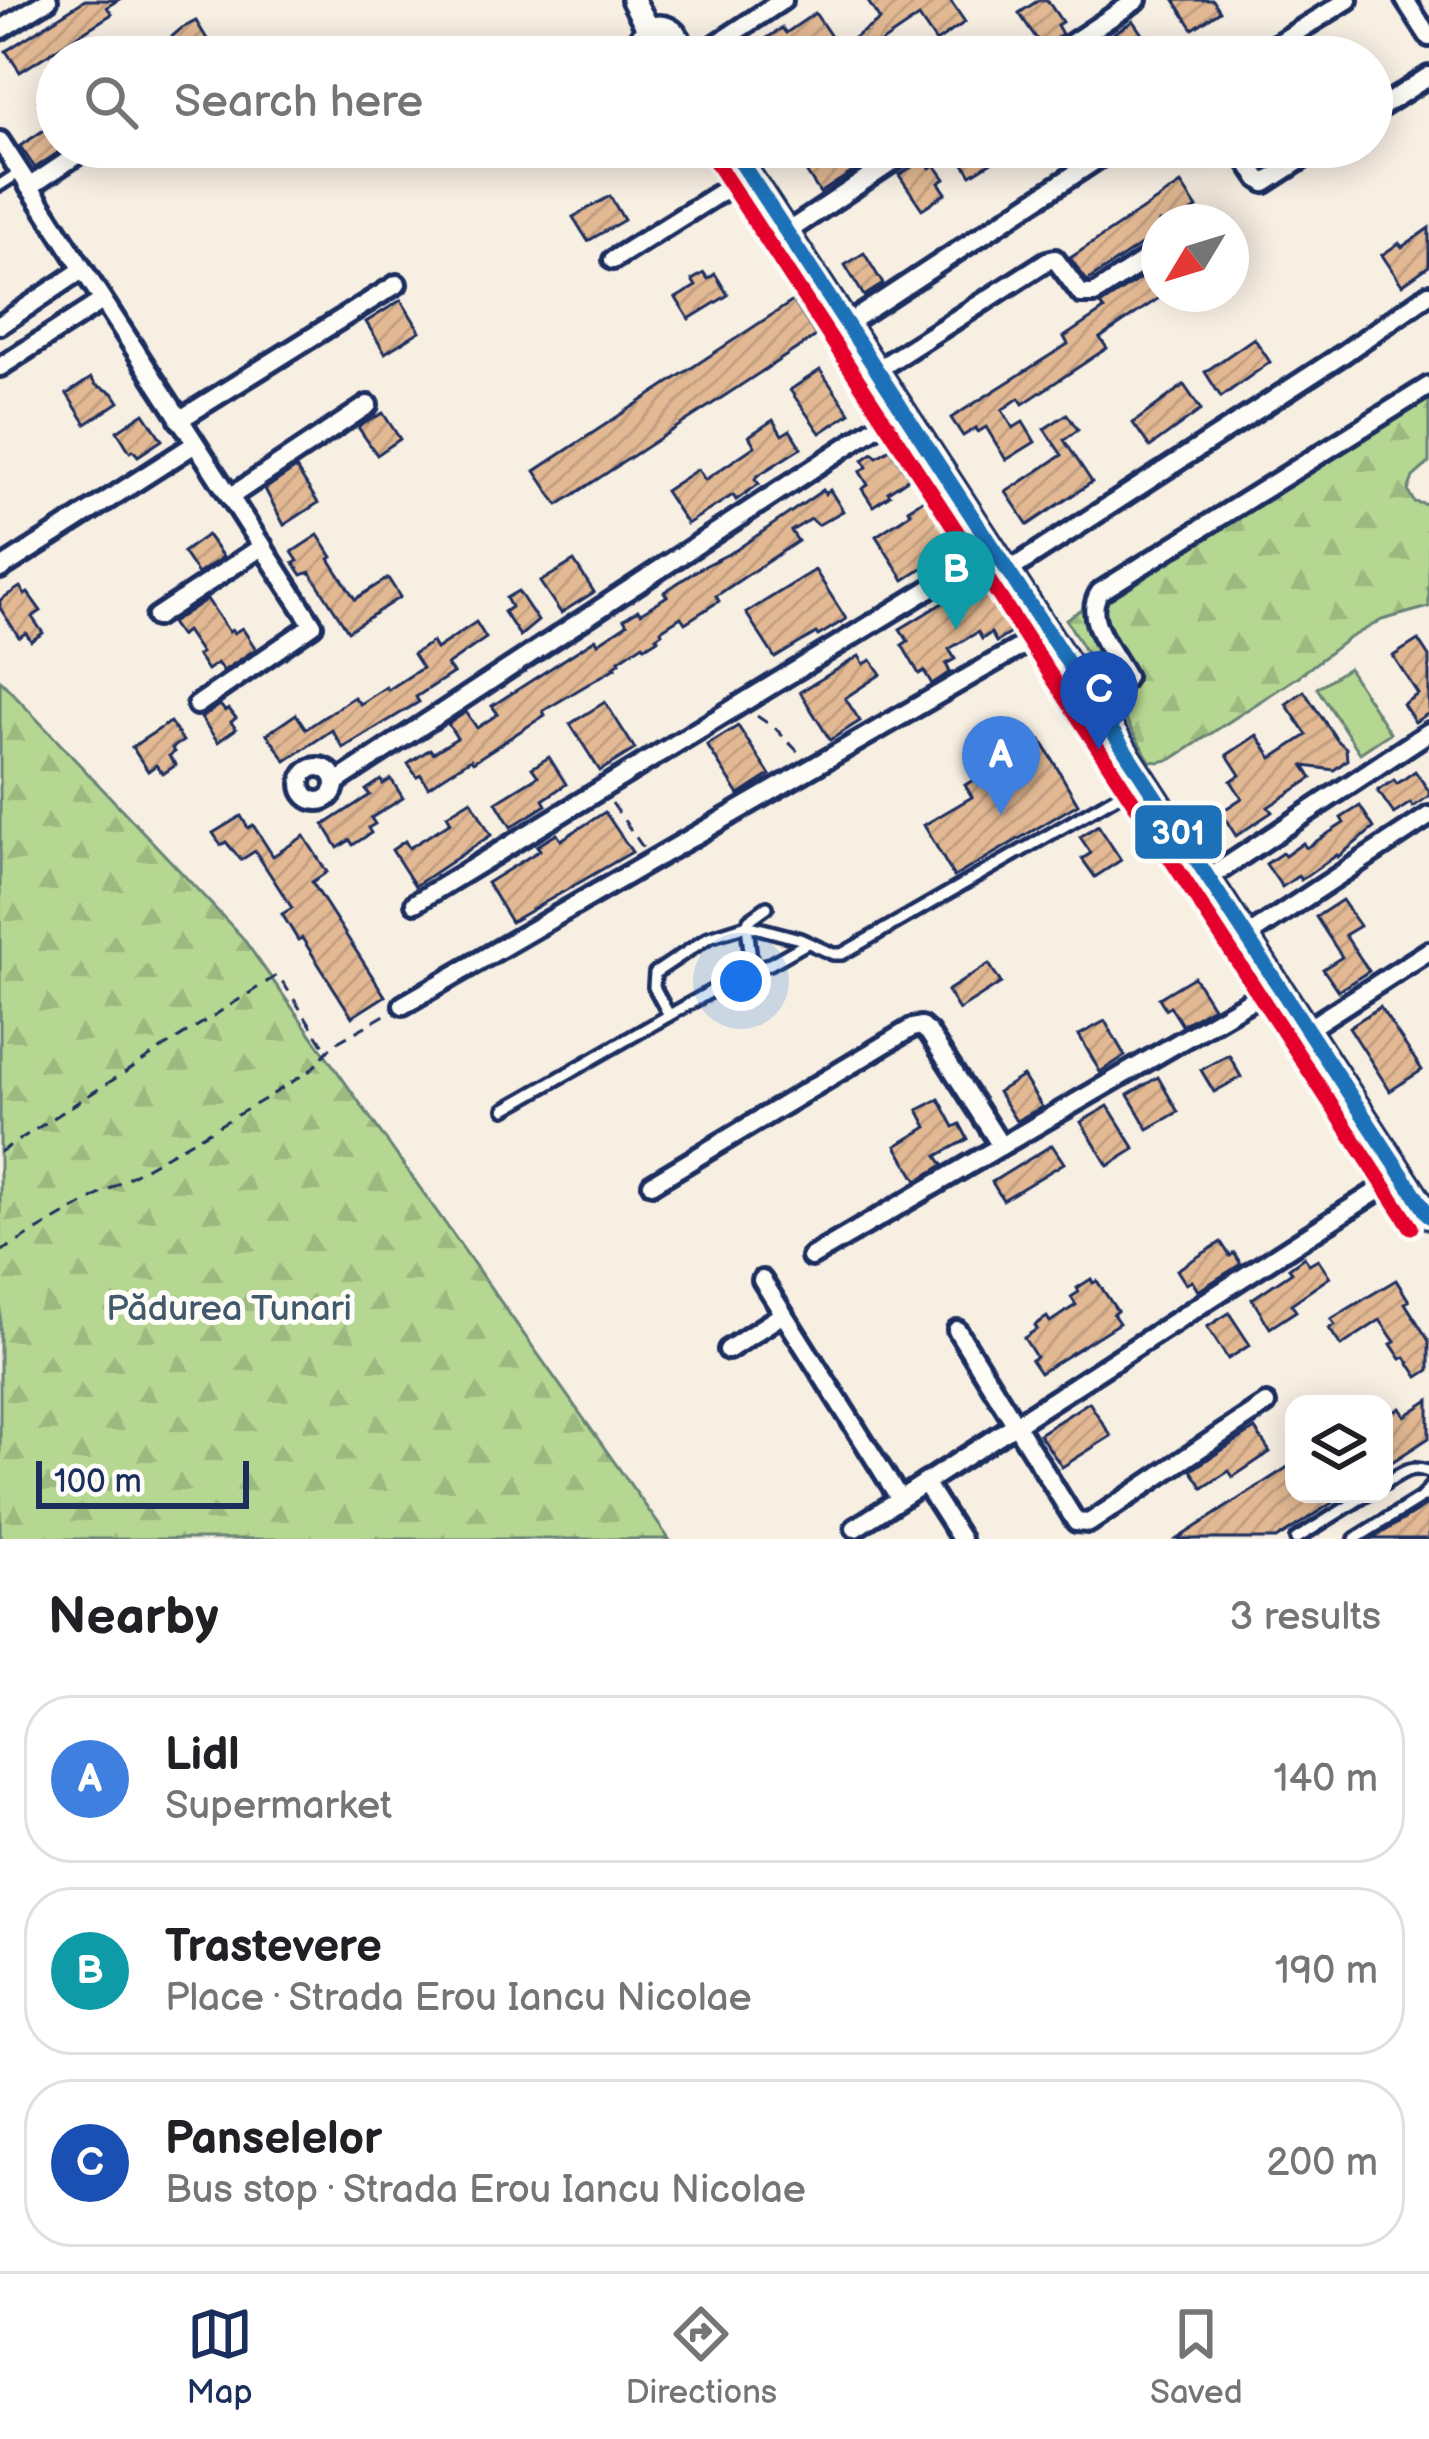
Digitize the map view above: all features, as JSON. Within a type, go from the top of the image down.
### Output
[{"type":"street","points":[[0,30],[48,0]]},
{"type":"street","points":[[633,0],[649,30]]},
{"type":"street","points":[[729,36],[783,0]]},
{"type":"street","points":[[1083,36],[1137,0]]},
{"type":"street","points":[[1290,36],[1348,0]]},
{"type":"street","points":[[1405,0],[1429,37]]},
{"type":"street","points":[[644,36],[664,28],[677,36]]},
{"type":"street","points":[[1393,99],[1429,76]]},
{"type":"street","points":[[0,141],[313,625],[197,705]]},
{"type":"street","points":[[24,179],[46,168]]},
{"type":"street","points":[[745,168],[1429,1216]]},
{"type":"street","points":[[787,232],[883,168]]},
{"type":"street","points":[[847,324],[1084,168]]},
{"type":"street","points":[[1253,168],[1264,183],[1288,168]]},
{"type":"street","points":[[613,260],[749,174]]},
{"type":"street","points":[[877,370],[1047,261],[1055,259],[1081,294],[1088,296],[1141,262]]},
{"type":"street","points":[[0,325],[82,270]]},
{"type":"street","points":[[179,420],[397,284]]},
{"type":"street","points":[[1007,572],[1429,295]]},
{"type":"street","points":[[0,367],[101,302]]},
{"type":"street","points":[[1092,702],[1126,677],[1097,623],[1093,608],[1100,592],[1429,386]]},
{"type":"street","points":[[230,497],[368,405]]},
{"type":"street","points":[[336,782],[902,410]]},
{"type":"street","points":[[0,568],[195,444]]},
{"type":"street","points":[[156,617],[262,546]]},
{"type":"street","points":[[415,903],[993,550]]},
{"type":"street","points":[[403,1005],[1046,632]]},
{"type":"street","points":[[1208,879],[1429,732]]},
{"type":"street","points":[[1246,937],[1429,816]]},
{"type":"street","points":[[1306,1030],[1429,951]]},
{"type":"street","points":[[812,1257],[1276,985]]},
{"type":"street","points":[[652,1184],[921,1026],[1001,1146]]},
{"type":"street","points":[[855,1528],[1402,1175]]},
{"type":"street","points":[[762,1280],[900,1498]]},
{"type":"street","points":[[728,1350],[783,1314]]},
{"type":"street","points":[[957,1330],[1076,1522],[1087,1532],[1089,1523],[1266,1404]]},
{"type":"street","points":[[925,1483],[961,1539]]},
{"type":"lane","points":[[0,185],[24,179]]},
{"type":"lane","points":[[669,1015],[653,987],[655,973],[717,933],[747,925],[833,954],[847,952],[1143,781]]},
{"type":"lane","points":[[752,968],[747,925],[767,907]]},
{"type":"lane","points":[[506,1109],[752,968],[770,964],[807,943]]},
{"type":"lane","points":[[1393,1478],[1418,1467],[1429,1474]]},
{"type":"lane","points":[[1355,1539],[1424,1496],[1429,1488]]},
{"type":"lane","points":[[1296,1539],[1354,1503]]},
{"type":"path","points":[[746,702],[812,768]]},
{"type":"path","points":[[603,790],[652,860]]},
{"type":"path","points":[[0,1152],[278,976],[328,1051]]},
{"type":"path","points":[[0,1252],[265,1099],[311,1070],[334,1044],[403,1005]]},
{"type":"green space","points":[[1429,393],[1429,463],[1413,477],[1408,491],[1414,502],[1429,505],[1429,607],[1382,620],[1172,759],[1150,761],[1066,619]]},
{"type":"green space","points":[[1348,668],[1390,733],[1360,753],[1317,688]]},
{"type":"green space","name":"Pădurea Tunari","points":[[0,680],[242,937],[669,1539],[0,1539]]},
{"type":"building","points":[[85,0],[118,0],[107,7],[112,14],[77,36],[36,36],[36,62],[20,72],[6,51]]},
{"type":"building","points":[[867,0],[950,0],[965,22],[945,36],[932,36],[919,17],[891,36],[857,36],[880,20]]},
{"type":"building","points":[[1047,0],[1062,22],[1057,25],[1062,34],[1035,36],[1019,13]]},
{"type":"building","points":[[1174,0],[1213,0],[1220,11],[1193,29]]},
{"type":"building","points":[[815,13],[831,36],[770,36],[782,28],[786,33]]},
{"type":"building","points":[[196,21],[205,36],[173,36]]},
{"type":"building","points":[[1133,21],[1143,36],[1116,36]]},
{"type":"building","points":[[36,135],[36,167],[35,168],[20,146]]},
{"type":"building","points":[[804,168],[859,168],[820,193]]},
{"type":"building","points":[[910,168],[937,168],[945,179],[939,183],[946,193],[922,209],[899,175]]},
{"type":"building","points":[[1181,184],[1194,204],[1151,204]]},
{"type":"building","points":[[610,196],[624,220],[588,241],[573,217]]},
{"type":"building","points":[[1141,211],[1141,245],[1087,281],[1070,258]]},
{"type":"building","points":[[1429,228],[1429,266],[1402,285],[1382,255]]},
{"type":"building","points":[[864,253],[883,284],[864,296],[845,265]]},
{"type":"building","points":[[704,273],[708,279],[715,274],[728,295],[689,319],[676,298],[696,286],[692,280]]},
{"type":"building","points":[[1141,278],[1141,310],[1100,338],[1107,348],[1023,404],[1019,398],[1002,410],[1013,428],[1023,422],[1035,442],[1006,460],[986,427],[963,436],[951,418],[1068,344],[1064,337],[1104,310],[1100,305]]},
{"type":"building","points":[[401,300],[420,331],[385,353],[366,322]]},
{"type":"building","points":[[793,301],[816,336],[558,505],[535,471]]},
{"type":"building","points":[[1254,338],[1270,362],[1221,397],[1205,372]]},
{"type":"building","points":[[820,370],[850,413],[820,433],[790,390]]},
{"type":"building","points":[[91,378],[119,402],[86,424],[67,394]]},
{"type":"building","points":[[1184,385],[1201,410],[1150,447],[1133,423]]},
{"type":"building","points":[[144,413],[162,440],[138,456],[117,431]]},
{"type":"building","points":[[383,413],[400,439],[377,455],[358,427]]},
{"type":"building","points":[[1067,414],[1078,430],[1064,440],[1092,482],[1028,525],[1006,492],[1062,455],[1044,429]]},
{"type":"building","points":[[773,420],[782,435],[790,430],[801,448],[757,476],[759,484],[736,500],[733,495],[687,524],[665,491],[698,469],[705,480],[755,446],[749,436]]},
{"type":"building","points":[[890,449],[909,478],[873,506],[862,489],[868,485],[860,472],[867,467],[863,460]]},
{"type":"building","points":[[296,468],[318,503],[284,525],[265,489]]},
{"type":"building","points":[[823,490],[825,494],[830,490],[843,511],[818,525],[811,519],[791,531],[798,541],[716,596],[719,601],[685,623],[681,617],[661,630],[658,639],[619,660],[615,668],[428,787],[408,764],[457,738],[448,724],[466,712],[477,728],[498,714],[492,706],[596,639],[598,643],[627,624],[624,619],[638,610],[641,613],[667,596],[664,592]]},
{"type":"building","points":[[927,497],[959,545],[904,580],[876,536]]},
{"type":"building","points":[[207,535],[223,557],[198,574],[183,552]]},
{"type":"building","points":[[318,535],[355,599],[388,578],[400,597],[348,631],[310,572],[302,575],[294,563],[298,561],[292,552]]},
{"type":"building","points":[[574,561],[594,592],[561,613],[540,582]]},
{"type":"building","points":[[815,570],[846,619],[775,658],[746,613]]},
{"type":"building","points":[[982,579],[1007,612],[1002,615],[1012,632],[996,642],[991,633],[982,639],[978,632],[949,649],[955,659],[946,664],[950,672],[932,684],[924,671],[919,674],[902,645],[908,641],[900,629]]},
{"type":"building","points":[[20,587],[41,611],[32,617],[43,633],[31,641],[26,633],[19,637],[0,608],[0,600]]},
{"type":"building","points":[[518,591],[538,621],[520,636],[504,612],[511,607],[506,598]]},
{"type":"building","points":[[207,599],[229,632],[242,628],[256,649],[223,671],[217,663],[207,670],[186,631],[180,636],[171,623]]},
{"type":"building","points":[[476,622],[486,638],[447,665],[453,673],[416,697],[419,702],[343,748],[332,730],[286,761],[267,734],[296,714],[306,729],[354,697],[360,704],[388,690],[422,668],[413,654],[432,642],[436,649]]},
{"type":"building","points":[[1418,640],[1429,657],[1429,713],[1415,722],[1403,704],[1418,694],[1393,656]]},
{"type":"building","points":[[859,656],[864,664],[871,660],[881,674],[845,698],[860,721],[830,740],[800,692]]},
{"type":"building","points":[[1304,691],[1346,748],[1347,760],[1334,770],[1304,766],[1312,778],[1268,807],[1272,812],[1236,836],[1221,812],[1242,798],[1231,781],[1240,775],[1227,755],[1257,735],[1272,758],[1307,735],[1286,704]]},
{"type":"building","points":[[605,702],[635,749],[600,771],[570,724]]},
{"type":"building","points":[[220,705],[236,718],[231,722],[236,729],[218,742],[201,718]]},
{"type":"building","points":[[170,722],[183,741],[169,756],[176,765],[163,774],[156,765],[148,771],[132,747]]},
{"type":"building","points":[[738,726],[770,775],[739,795],[707,745]]},
{"type":"building","points":[[1041,740],[1078,804],[954,877],[924,825],[972,797],[965,785]]},
{"type":"building","points":[[549,757],[566,784],[543,800],[546,805],[511,827],[496,802],[538,776],[532,768]]},
{"type":"building","points":[[1415,771],[1429,796],[1394,814],[1378,791]]},
{"type":"building","points":[[391,779],[403,798],[371,818],[375,824],[368,828],[371,833],[338,848],[324,825],[370,795],[366,790]]},
{"type":"building","points":[[471,800],[491,835],[415,886],[392,850],[405,841],[409,848],[451,822],[447,815]]},
{"type":"building","points":[[1360,806],[1374,828],[1338,857],[1282,887],[1266,864],[1303,843],[1306,848]]},
{"type":"building","points":[[605,812],[632,852],[511,922],[487,883],[540,850],[537,846],[557,834],[561,840]]},
{"type":"building","points":[[241,816],[248,828],[253,825],[273,856],[304,836],[327,872],[312,882],[385,996],[352,1017],[282,914],[292,908],[255,851],[241,860],[213,833]]},
{"type":"building","points":[[1098,825],[1121,860],[1095,877],[1082,859],[1091,853],[1080,837]]},
{"type":"building","points":[[1342,900],[1360,926],[1345,935],[1369,971],[1338,991],[1323,969],[1342,957],[1316,917]]},
{"type":"building","points":[[989,964],[1001,983],[959,1010],[947,991]]},
{"type":"building","points":[[1194,977],[1213,1007],[1182,1025],[1159,998]]},
{"type":"building","points":[[1380,1007],[1422,1070],[1390,1091],[1349,1027]]},
{"type":"building","points":[[1105,1021],[1125,1056],[1100,1072],[1079,1035]]},
{"type":"building","points":[[1229,1055],[1241,1077],[1214,1092],[1201,1070]]},
{"type":"building","points":[[1023,1076],[1042,1107],[1016,1121],[998,1092]]},
{"type":"building","points":[[1158,1077],[1178,1112],[1148,1129],[1128,1095]]},
{"type":"building","points":[[939,1099],[954,1127],[960,1124],[968,1139],[937,1156],[943,1165],[917,1181],[896,1146],[927,1127],[918,1110]]},
{"type":"building","points":[[1108,1106],[1135,1149],[1108,1166],[1081,1122]]},
{"type":"building","points":[[1052,1145],[1064,1163],[1003,1200],[992,1182]]},
{"type":"building","points":[[1221,1242],[1241,1264],[1198,1291],[1192,1281],[1186,1284],[1177,1270]]},
{"type":"building","points":[[1304,1257],[1309,1264],[1318,1259],[1330,1277],[1291,1304],[1296,1311],[1270,1328],[1252,1299],[1292,1272],[1289,1268]]},
{"type":"building","points":[[1091,1279],[1117,1311],[1113,1314],[1119,1323],[1040,1373],[1024,1338],[1047,1317],[1050,1322],[1076,1305],[1071,1297]]},
{"type":"building","points":[[1396,1280],[1429,1341],[1429,1370],[1418,1377],[1391,1344],[1395,1342],[1380,1320],[1341,1346],[1329,1328],[1335,1325],[1331,1319]]},
{"type":"building","points":[[1229,1313],[1250,1345],[1228,1359],[1207,1327]]},
{"type":"building","points":[[1429,1400],[1429,1438],[1393,1461],[1393,1412],[1400,1408],[1405,1416]]},
{"type":"building","points":[[1089,1402],[1111,1436],[1062,1467],[1039,1434]]},
{"type":"building","points":[[1255,1429],[1270,1452],[1233,1477],[1229,1471],[1203,1488],[1191,1470]]},
{"type":"building","points":[[1285,1469],[1285,1503],[1332,1503],[1276,1539],[1177,1539]]},
{"type":"building","points":[[1429,1504],[1429,1539],[1372,1539]]},
{"type":"transit line","points":[[720,168],[1411,1227]]},
{"type":"transit line","name":"301","points":[[745,168],[1429,1216]]},
{"type":"place","name":"Trastevere","points":[[956,630]]},
{"type":"place","name":"Panselelor","points":[[1099,750]]},
{"type":"place","name":"Lidl","points":[[1001,815]]}]
